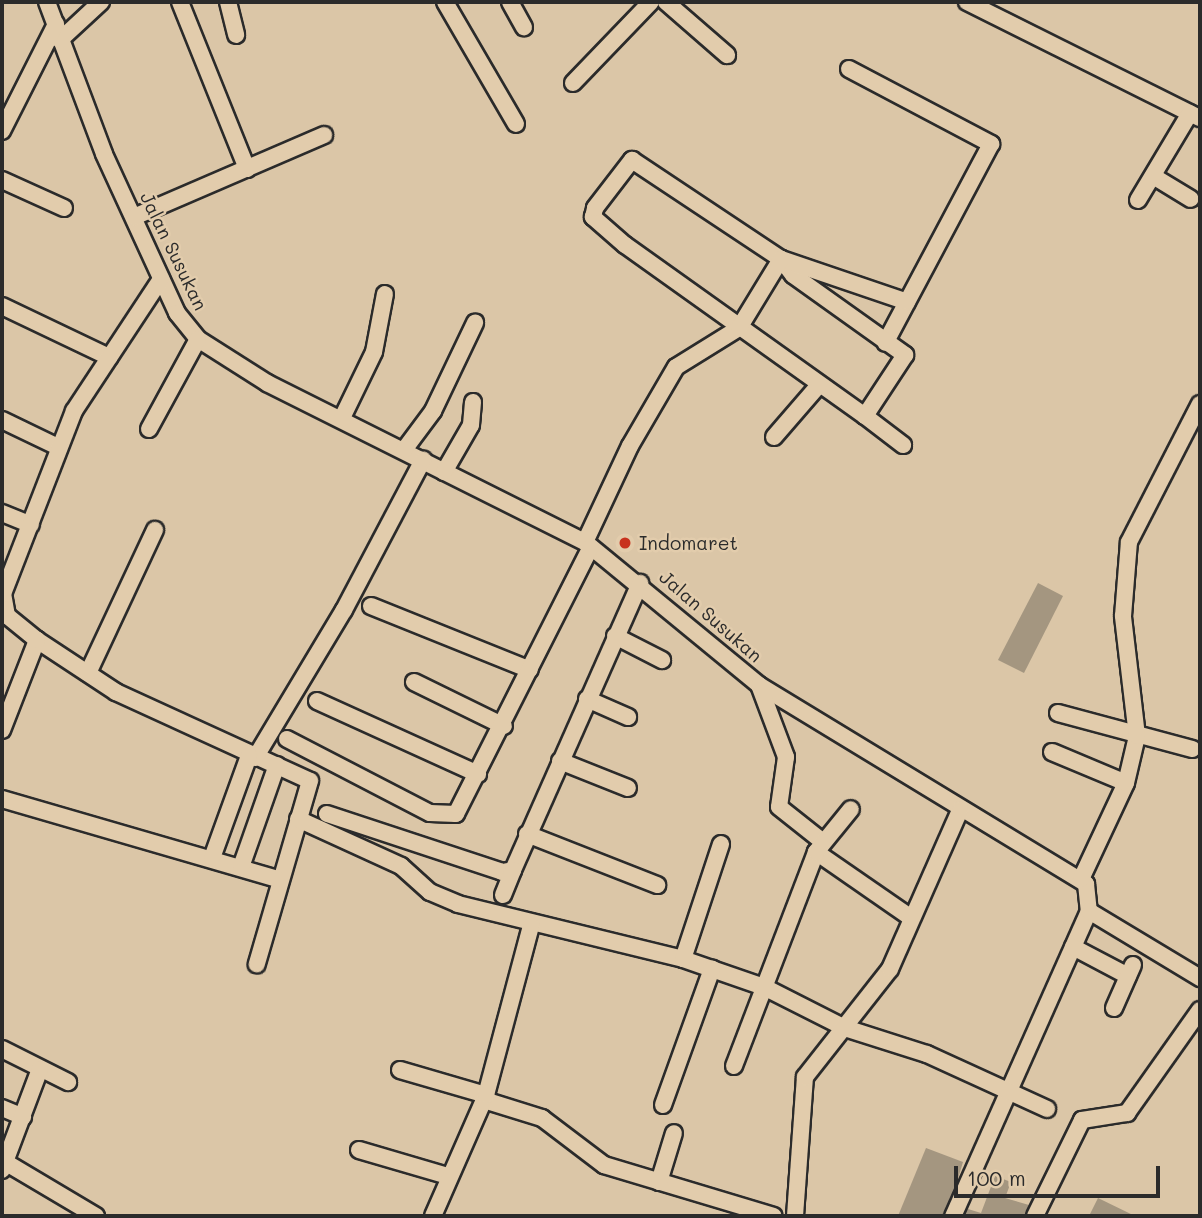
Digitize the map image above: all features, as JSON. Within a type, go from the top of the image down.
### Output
[{"type":"street","name":"Jalan Susukan","points":[[47,2],[161,279],[198,340],[267,383],[342,418],[588,544],[640,583],[759,685],[960,810],[1081,879]]},
{"type":"street","points":[[2,131],[58,32],[102,2]]},
{"type":"street","points":[[180,2],[247,169]]},
{"type":"street","points":[[228,2],[236,35]]},
{"type":"street","points":[[445,2],[516,124]]},
{"type":"street","points":[[510,2],[524,27]]},
{"type":"street","points":[[573,83],[651,2]]},
{"type":"street","points":[[666,2],[727,55]]},
{"type":"street","points":[[967,2],[993,7],[1195,115],[1139,200]]},
{"type":"street","points":[[849,69],[991,144],[885,343]]},
{"type":"street","points":[[134,217],[324,135]]},
{"type":"street","points":[[865,416],[906,358],[781,259],[632,160],[596,208],[593,217],[625,245],[903,445]]},
{"type":"street","points":[[1153,176],[1191,199]]},
{"type":"street","points":[[2,180],[64,208]]},
{"type":"street","points":[[781,259],[907,302]]},
{"type":"street","points":[[287,739],[430,813],[456,814],[504,726],[588,544],[629,446],[676,367],[739,328],[781,259]]},
{"type":"street","points":[[161,279],[109,357],[58,447],[2,606],[37,640],[88,673],[252,757],[310,780],[277,879],[257,964]]},
{"type":"street","points":[[342,418],[374,352],[385,294]]},
{"type":"street","points":[[2,306],[109,357]]},
{"type":"street","points":[[404,450],[433,411],[475,323]]},
{"type":"street","points":[[149,429],[198,340]]},
{"type":"street","points":[[775,437],[819,385]]},
{"type":"street","points":[[444,472],[471,425],[473,402]]},
{"type":"street","points":[[953,1216],[1089,911],[1081,879],[1126,783],[1137,736],[1129,634],[1123,616],[1129,542],[1193,434],[1200,404]]},
{"type":"street","points":[[2,420],[58,447]]},
{"type":"street","points":[[212,858],[252,757],[344,610],[423,460]]},
{"type":"street","points":[[2,513],[31,525]]},
{"type":"street","points":[[88,673],[155,530]]},
{"type":"street","points":[[503,895],[527,834],[640,583]]},
{"type":"street","points":[[371,606],[530,670]]},
{"type":"street","points":[[615,636],[662,660]]},
{"type":"street","points":[[2,730],[37,640]]},
{"type":"street","points":[[414,682],[504,726]]},
{"type":"street","points":[[759,685],[786,757],[779,807],[820,847],[910,917]]},
{"type":"street","points":[[587,699],[628,717]]},
{"type":"street","points":[[317,701],[478,774]]},
{"type":"street","points":[[1058,713],[1192,749]]},
{"type":"street","points":[[1052,752],[1126,783]]},
{"type":"street","points":[[560,761],[628,788]]},
{"type":"street","points":[[241,867],[277,765]]},
{"type":"street","points":[[2,799],[277,879]]},
{"type":"street","points":[[734,1066],[820,847],[851,809]]},
{"type":"street","points":[[795,1216],[799,1096],[822,1050],[845,1028],[890,970],[905,943],[910,917],[960,810]]},
{"type":"street","points":[[327,814],[502,872],[513,870]]},
{"type":"street","points":[[298,819],[401,866],[430,892],[531,926],[683,959],[764,987],[845,1028],[927,1054],[1048,1110]]},
{"type":"street","points":[[527,834],[657,885]]},
{"type":"street","points":[[683,959],[721,844]]},
{"type":"street","points":[[1089,911],[1200,978]]},
{"type":"street","points":[[433,1216],[448,1176],[485,1098],[531,926]]},
{"type":"street","points":[[1073,947],[1131,970],[1114,1008]]},
{"type":"street","points":[[663,1105],[712,969]]},
{"type":"street","points":[[1034,1216],[1082,1120],[1126,1113],[1200,1010]]},
{"type":"street","points":[[2,1049],[68,1082]]},
{"type":"street","points":[[40,1069],[3,1166],[96,1216]]},
{"type":"street","points":[[400,1070],[542,1118],[604,1165],[774,1216]]},
{"type":"street","points":[[2,1108],[23,1117]]},
{"type":"street","points":[[659,1182],[674,1133]]},
{"type":"street","points":[[359,1150],[448,1176]]},
{"type":"building","points":[[1038,583],[1063,596],[1024,673],[998,660]]},
{"type":"building","points":[[926,1148],[963,1162],[956,1185],[943,1216],[898,1216]]},
{"type":"building","points":[[995,1176],[1011,1182],[1005,1198],[1029,1205],[1025,1216],[964,1216],[968,1209],[981,1213]]},
{"type":"building","points":[[1098,1198],[1135,1216],[1089,1216]]},
{"type":"place","name":"Indomaret","points":[[625,543]]}]
